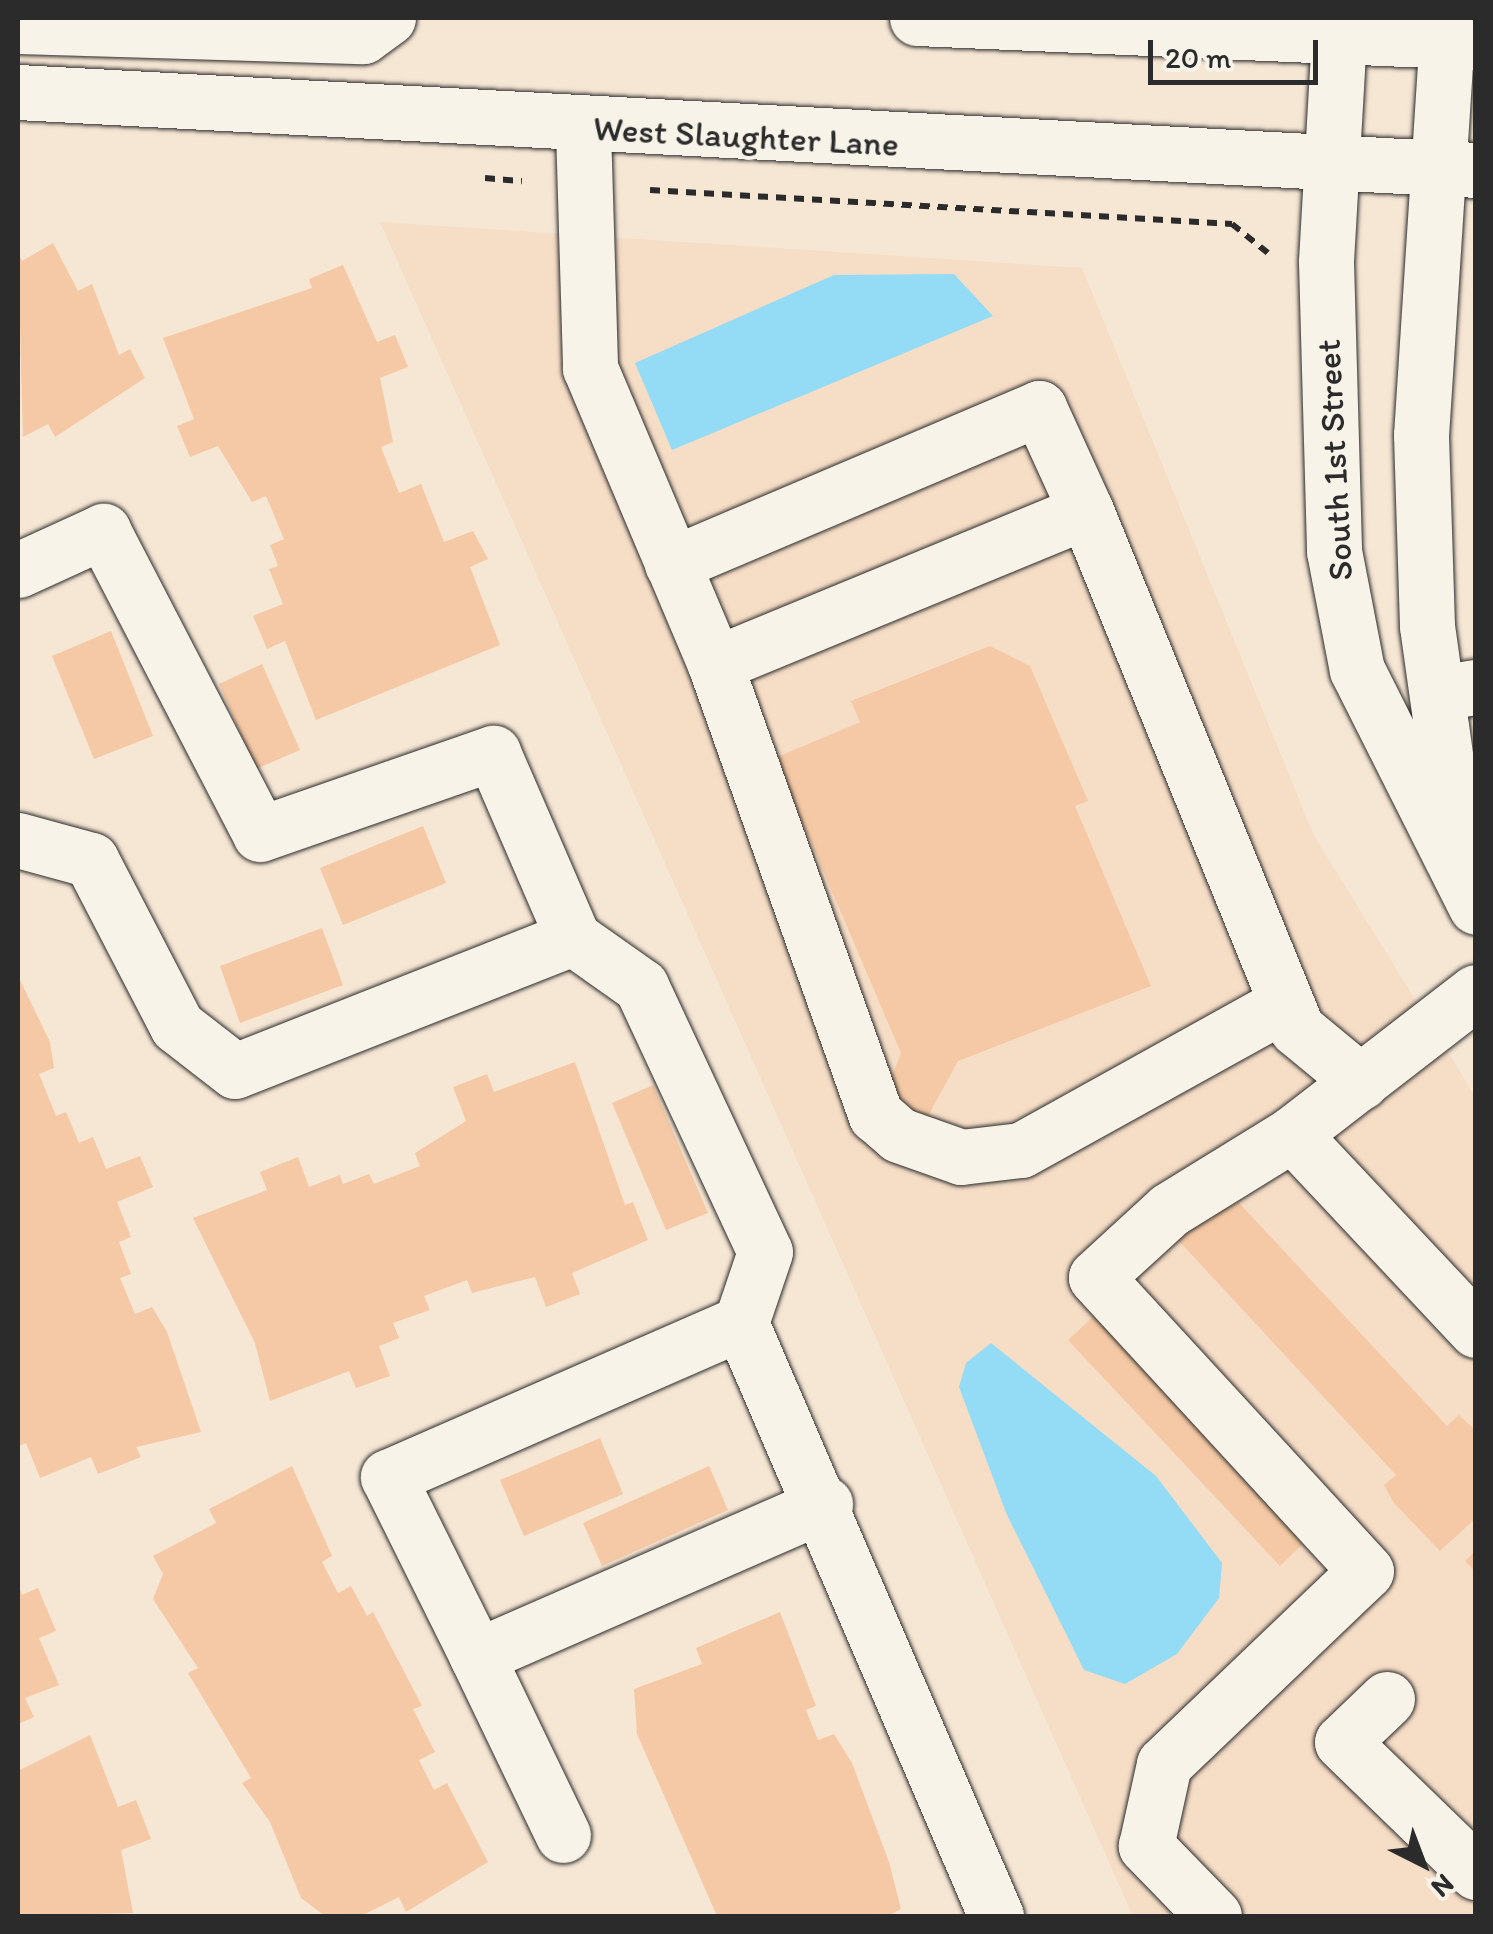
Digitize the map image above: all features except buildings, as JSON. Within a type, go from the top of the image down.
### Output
[{"type":"main road","points":[[18,26],[328,36],[377,33],[388,18]]},
{"type":"main road","points":[[950,18],[1457,33]]},
{"type":"main road","name":"South 1st Street","points":[[1339,28],[1332,161],[1332,482],[1347,635],[1469,891]]},
{"type":"main road","name":"South 1st Street","points":[[1457,33],[1456,170],[1420,435],[1456,690],[1469,891]]},
{"type":"main road","name":"West Slaughter Lane","points":[[18,92],[583,129],[1332,161],[1456,170]]},
{"type":"main road","points":[[583,129],[590,368],[715,664],[876,1114],[899,1135],[961,1157],[1021,1150],[1286,1003]]},
{"type":"main road","points":[[672,564],[1039,408],[1086,511],[1297,1028],[1360,1082]]},
{"type":"main road","points":[[715,664],[1086,511]]},
{"type":"main road","points":[[18,570],[104,531],[260,834],[492,753],[573,938],[642,986],[764,1252],[741,1323],[825,1504],[996,1916]]},
{"type":"main road","points":[[18,840],[92,860],[177,1026],[235,1071],[573,938]]},
{"type":"main road","points":[[1214,1916],[1146,1846],[1164,1764],[1366,1572],[1096,1277],[1169,1210],[1292,1134],[1476,992]]},
{"type":"main road","points":[[1292,1134],[1476,1330]]},
{"type":"main road","points":[[563,1835],[388,1477],[741,1323]]},
{"type":"main road","points":[[477,1656],[825,1504]]},
{"type":"main road","points":[[1387,1699],[1342,1742],[1476,1872]]},
{"type":"path","points":[[650,190],[1232,224],[1279,261]]},
{"type":"path","points":[[1232,224],[1234,214]]},
{"type":"shaded area","points":[[380,222],[1082,268],[1314,836],[1475,1096],[1475,1916],[1133,1916]]},
{"type":"water","points":[[954,274],[993,316],[672,450],[635,363],[834,275]]},
{"type":"water","points":[[991,1343],[1156,1476],[1222,1563],[1219,1598],[1177,1654],[1125,1684],[1084,1670],[1007,1515],[959,1387],[966,1363]]}]
